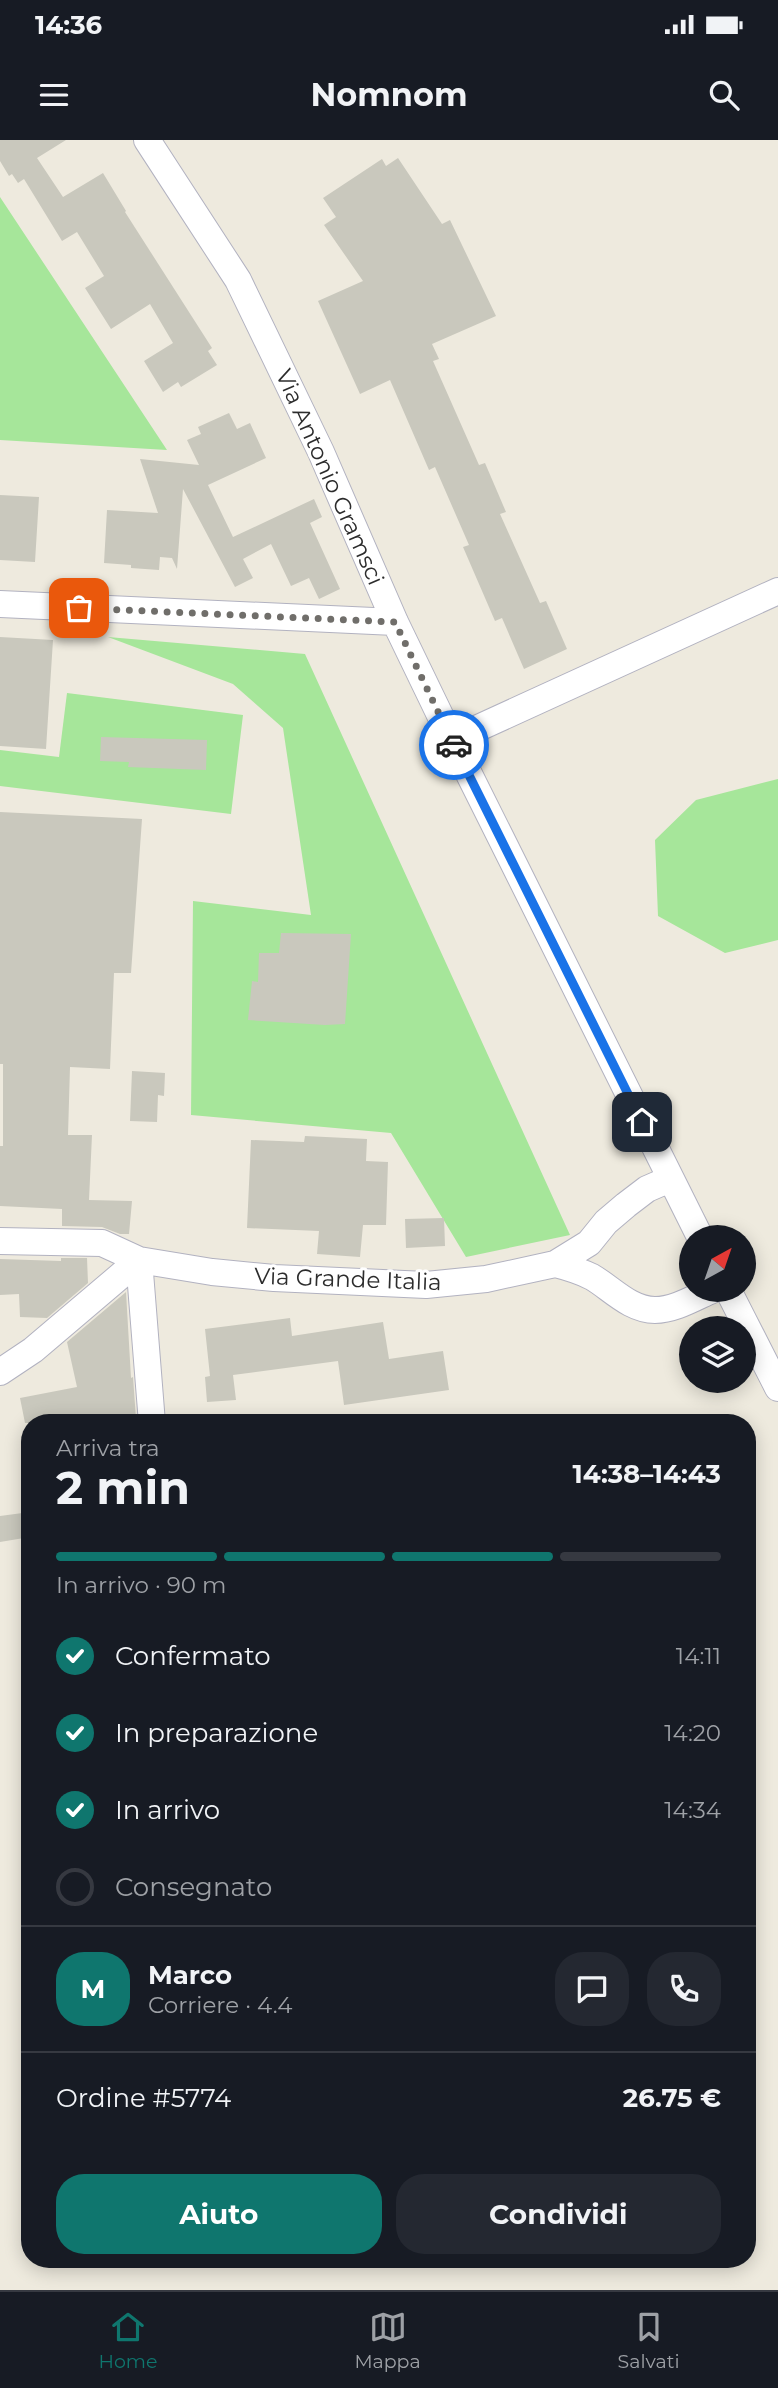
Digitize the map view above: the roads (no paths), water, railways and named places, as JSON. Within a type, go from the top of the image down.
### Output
[{"type":"street","name":"Via Antonio Gramsci","points":[[147,140],[238,280],[321,452],[395,622],[694,1225]]},
{"type":"street","points":[[452,740],[778,591]]},
{"type":"street","points":[[0,604],[395,622]]},
{"type":"street","name":"Via Grande Italia","points":[[0,1241],[102,1243],[139,1260],[212,1272],[274,1278],[426,1285],[486,1279],[555,1264],[589,1243],[606,1222],[647,1189],[670,1179]]},
{"type":"street","points":[[0,1372],[33,1350],[139,1260]]},
{"type":"street","points":[[139,1260],[151,1414]]},
{"type":"street","points":[[555,1264],[592,1277],[621,1297],[645,1308],[655,1310],[685,1302]]},
{"type":"street","points":[[734,1302],[778,1388]]}]
